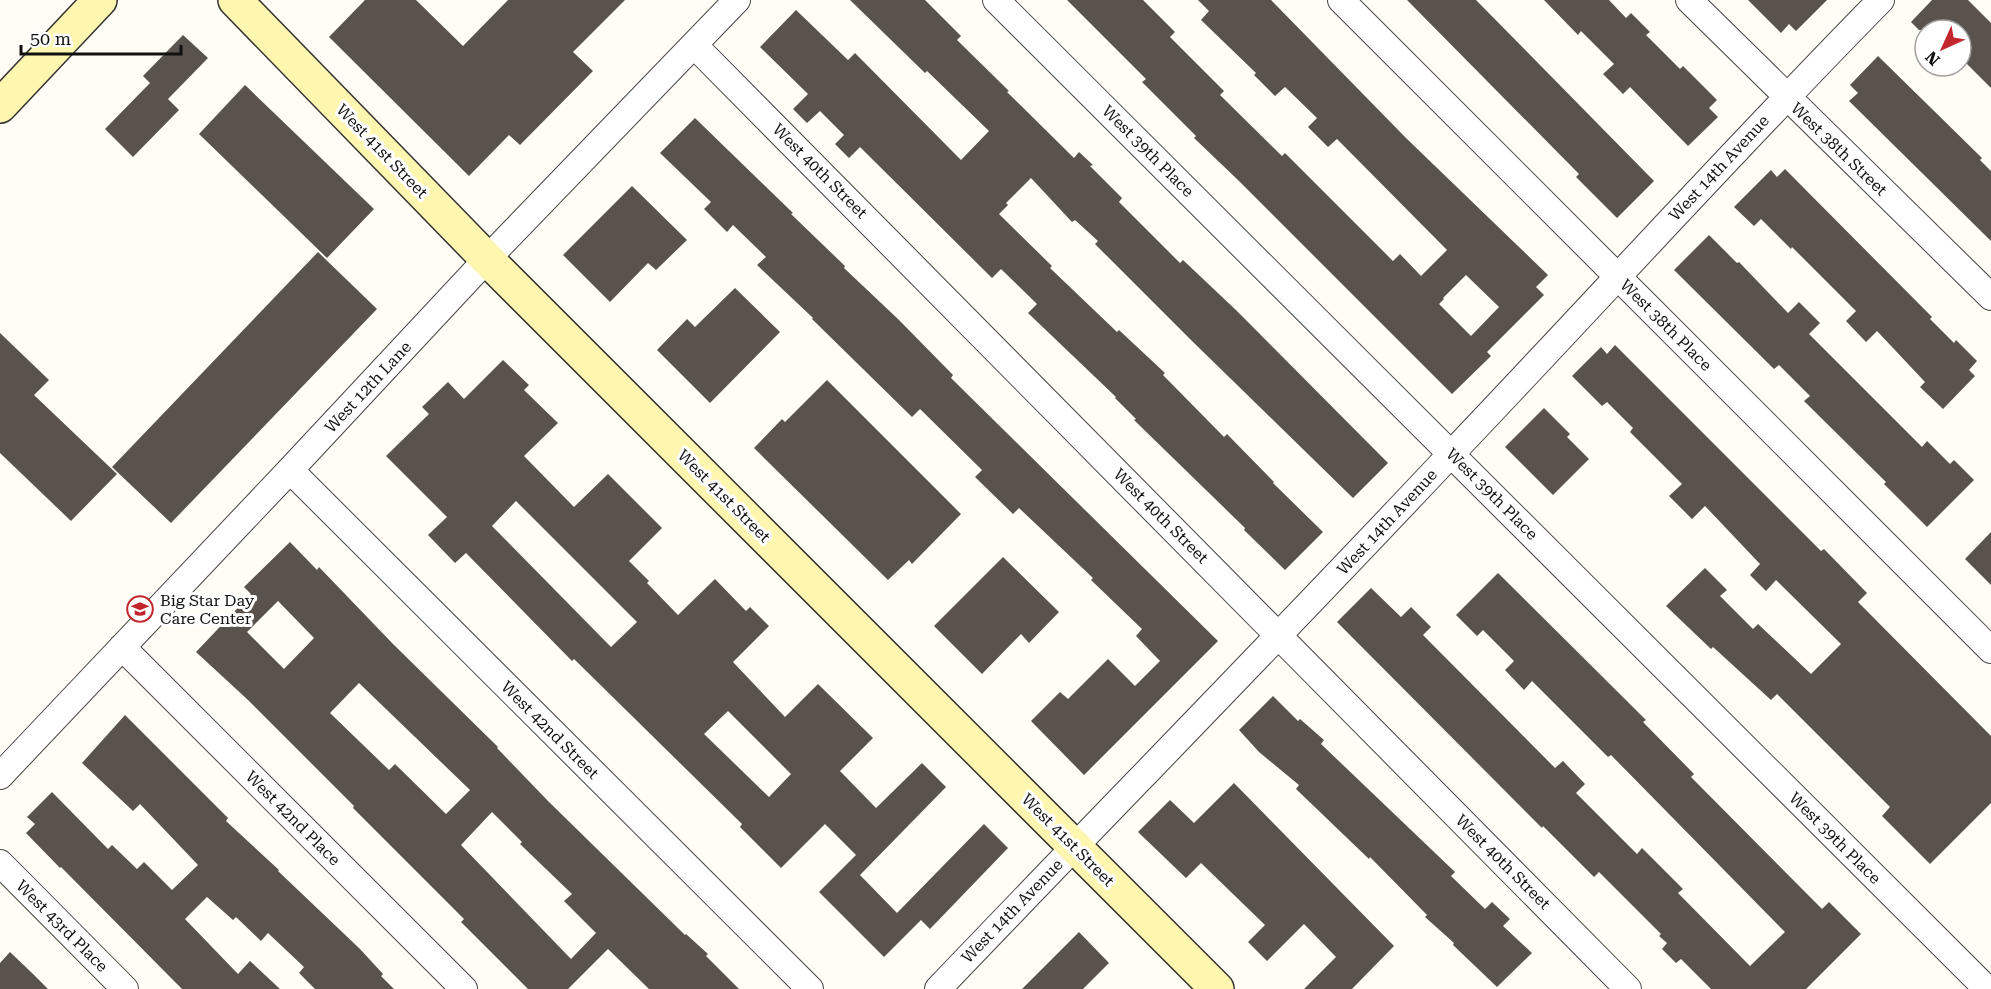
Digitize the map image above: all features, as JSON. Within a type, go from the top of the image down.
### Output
[{"type":"street","points":[[0,106],[100,0]]},
{"type":"street","name":"West 41st Street","points":[[235,0],[487,259],[1217,989]]},
{"type":"street","name":"West 12th Lane","points":[[0,776],[487,259],[737,0]]},
{"type":"street","name":"West 39th Place","points":[[996,0],[1987,989]]},
{"type":"street","name":"West 38th Place","points":[[1341,0],[1991,651]]},
{"type":"street","name":"West 38th Street","points":[[1689,0],[1991,297]]},
{"type":"street","name":"West 14th Avenue","points":[[938,989],[1279,636],[1786,96],[1881,0]]},
{"type":"street","name":"West 40th Street","points":[[694,45],[1628,989]]},
{"type":"street","name":"West 42nd Street","points":[[290,470],[810,989]]},
{"type":"street","name":"West 42nd Place","points":[[122,647],[464,989]]},
{"type":"street","name":"West 43rd Place","points":[[0,863],[125,989]]},
{"type":"building","points":[[365,0],[416,0],[463,46],[508,0],[625,0],[573,52],[593,71],[520,145],[509,135],[469,176],[329,37]]},
{"type":"building","points":[[850,0],[925,0],[961,36],[957,40],[1009,91],[1007,92],[1074,158],[1079,152],[1093,165],[1090,166],[1122,198],[1119,202],[1180,263],[1183,260],[1238,312],[1388,463],[1353,498],[1095,244],[1098,241],[1075,220],[1072,222],[1031,178],[1006,203],[1008,205],[999,214],[1052,266],[1050,268],[1117,332],[1119,330],[1165,373],[1163,375],[1224,437],[1227,434],[1323,532],[1285,570],[1134,420],[1136,419],[1116,397],[1028,313],[1037,304],[1001,269],[992,278],[860,147],[849,158],[835,144],[844,135],[820,111],[807,123],[793,109],[808,94],[760,47],[796,10],[848,60],[855,53],[961,160],[989,131]]},
{"type":"building","points":[[1067,0],[1143,0],[1175,32],[1170,37],[1224,91],[1220,95],[1282,156],[1285,153],[1393,261],[1400,254],[1421,276],[1447,250],[1337,139],[1328,147],[1308,127],[1317,118],[1285,87],[1275,96],[1254,75],[1256,73],[1201,20],[1209,11],[1198,0],[1271,0],[1406,138],[1548,275],[1536,287],[1544,295],[1487,352],[1491,356],[1452,394],[1194,138],[1196,136],[1142,82],[1146,79]],"holes":[[[1466,275],[1499,307],[1471,336],[1439,304]]]},
{"type":"building","points":[[1407,0],[1476,0],[1654,181],[1617,218],[1576,177],[1579,174]]},
{"type":"building","points":[[1544,0],[1609,0],[1626,18],[1631,13],[1650,32],[1646,35],[1680,69],[1683,66],[1717,100],[1709,108],[1718,117],[1688,146],[1630,87],[1623,94],[1603,74],[1614,64],[1581,31],[1578,35]]},
{"type":"building","points":[[1748,0],[1827,0],[1796,31],[1789,24],[1781,33]]},
{"type":"building","points":[[1932,0],[1968,0],[1991,23],[1991,88],[1973,70],[1973,18],[1915,18]]},
{"type":"building","points":[[183,35],[208,58],[168,99],[179,110],[133,157],[105,129],[150,83],[143,76]]},
{"type":"building","points":[[1878,56],[1982,158],[1980,160],[1991,171],[1991,241],[1849,101],[1858,93],[1850,85]]},
{"type":"building","points":[[245,85],[374,209],[327,258],[199,134]]},
{"type":"building","points":[[695,118],[899,320],[953,375],[951,378],[1218,641],[1084,775],[1031,721],[1060,692],[1068,699],[1108,659],[1135,686],[1160,661],[1136,636],[1142,629],[1091,580],[1093,578],[1019,508],[1013,514],[975,477],[982,470],[920,409],[912,417],[757,265],[766,257],[733,225],[727,232],[704,209],[711,202],[660,153]]},
{"type":"building","points":[[1785,169],[1932,317],[1930,319],[1954,343],[1956,340],[1977,361],[1969,370],[1975,376],[1943,409],[1920,387],[1925,382],[1877,331],[1866,342],[1846,321],[1856,311],[1792,247],[1791,249],[1761,219],[1754,226],[1734,207],[1771,170],[1777,177]]},
{"type":"building","points":[[632,186],[687,240],[656,270],[648,263],[610,302],[563,255]]},
{"type":"building","points":[[1709,235],[1737,263],[1739,262],[1788,313],[1799,302],[1820,323],[1809,334],[1922,447],[1927,441],[1950,464],[1954,460],[1974,480],[1927,527],[1884,484],[1886,482],[1804,401],[1810,396],[1779,365],[1774,369],[1674,270]]},
{"type":"building","points":[[318,252],[377,309],[171,523],[112,467]]},
{"type":"building","points":[[735,288],[780,332],[710,403],[657,350],[687,319],[695,327]]},
{"type":"building","points":[[0,333],[49,380],[34,395],[117,474],[71,521],[0,453]]},
{"type":"building","points":[[1615,345],[1821,551],[1824,549],[1867,593],[1858,602],[1991,736],[1991,803],[1930,864],[1882,816],[1890,807],[1777,694],[1771,700],[1713,647],[1711,649],[1666,606],[1705,568],[1727,590],[1720,596],[1753,629],[1758,624],[1811,674],[1841,644],[1776,580],[1766,591],[1750,575],[1760,564],[1705,506],[1692,519],[1669,496],[1682,484],[1630,432],[1633,428],[1607,402],[1602,406],[1572,376],[1601,347],[1607,354]]},
{"type":"building","points":[[503,360],[529,385],[524,390],[558,423],[524,456],[574,507],[608,474],[662,528],[629,561],[678,615],[715,579],[746,611],[750,607],[769,626],[733,662],[785,717],[818,684],[873,738],[840,771],[876,808],[922,763],[946,787],[860,875],[897,913],[984,824],[1008,848],[930,929],[921,920],[884,957],[819,892],[856,855],[825,824],[781,868],[740,827],[742,824],[574,659],[572,661],[466,553],[455,563],[428,535],[447,517],[386,456],[429,414],[422,407],[448,382],[464,399]],"holes":[[[516,501],[637,622],[611,647],[492,526]],[[728,711],[791,774],[769,797],[704,734]]]},
{"type":"building","points":[[827,380],[961,514],[912,564],[909,560],[888,580],[754,448],[782,419],[785,422]]},
{"type":"building","points":[[1544,408],[1570,434],[1567,437],[1589,459],[1553,495],[1505,447]]},
{"type":"building","points":[[1991,532],[1991,585],[1965,559]]},
{"type":"building","points":[[290,542],[317,570],[319,567],[393,644],[498,747],[548,801],[685,935],[708,954],[706,956],[739,989],[649,989],[608,949],[568,989],[528,989],[461,922],[464,919],[353,808],[354,806],[248,700],[196,652],[251,594],[244,587]],"holes":[[[278,601],[314,638],[284,669],[247,632]],[[359,683],[470,790],[446,814],[395,764],[389,770],[330,713]],[[492,812],[522,842],[520,844],[572,894],[564,901],[596,933],[571,959],[461,845]]]},
{"type":"building","points":[[1003,557],[1059,612],[1029,643],[1021,634],[982,674],[934,626]]},
{"type":"building","points":[[1498,573],[1646,720],[1643,722],[1694,774],[1691,777],[1822,909],[1829,902],[1861,934],[1806,989],[1711,989],[1681,959],[1676,963],[1662,949],[1667,943],[1659,936],[1661,934],[1599,872],[1594,877],[1543,826],[1542,828],[1337,622],[1371,588],[1401,617],[1411,607],[1431,627],[1423,635],[1555,768],[1563,761],[1585,784],[1576,793],[1637,854],[1642,848],[1683,889],[1678,893],[1750,966],[1785,932],[1611,755],[1608,757],[1532,681],[1524,690],[1505,670],[1514,661],[1483,630],[1477,636],[1456,615]]},
{"type":"building","points":[[1273,696],[1298,721],[1300,719],[1324,740],[1321,744],[1455,872],[1451,876],[1485,909],[1492,902],[1510,919],[1503,926],[1532,953],[1497,987],[1425,917],[1427,915],[1370,857],[1369,859],[1296,789],[1299,785],[1259,752],[1239,730]]},
{"type":"building","points":[[125,715],[228,818],[226,821],[360,949],[394,989],[315,989],[299,973],[304,967],[268,933],[261,941],[236,917],[233,920],[207,897],[185,919],[238,974],[250,961],[280,989],[182,989],[60,868],[26,833],[35,824],[27,817],[52,792],[108,849],[112,845],[137,869],[144,862],[172,890],[198,865],[140,804],[133,811],[82,763]]},
{"type":"building","points":[[1234,783],[1394,946],[1352,989],[1304,989],[1336,957],[1304,924],[1267,961],[1248,942],[1265,925],[1201,863],[1186,878],[1138,832],[1170,800],[1194,823]]},
{"type":"building","points":[[1079,932],[1109,963],[1083,989],[1022,989]]},
{"type":"building","points":[[10,952],[48,989],[0,989],[0,963]]},
{"type":"place","name":"Big Star Day Care Center","points":[[140,609]]}]
